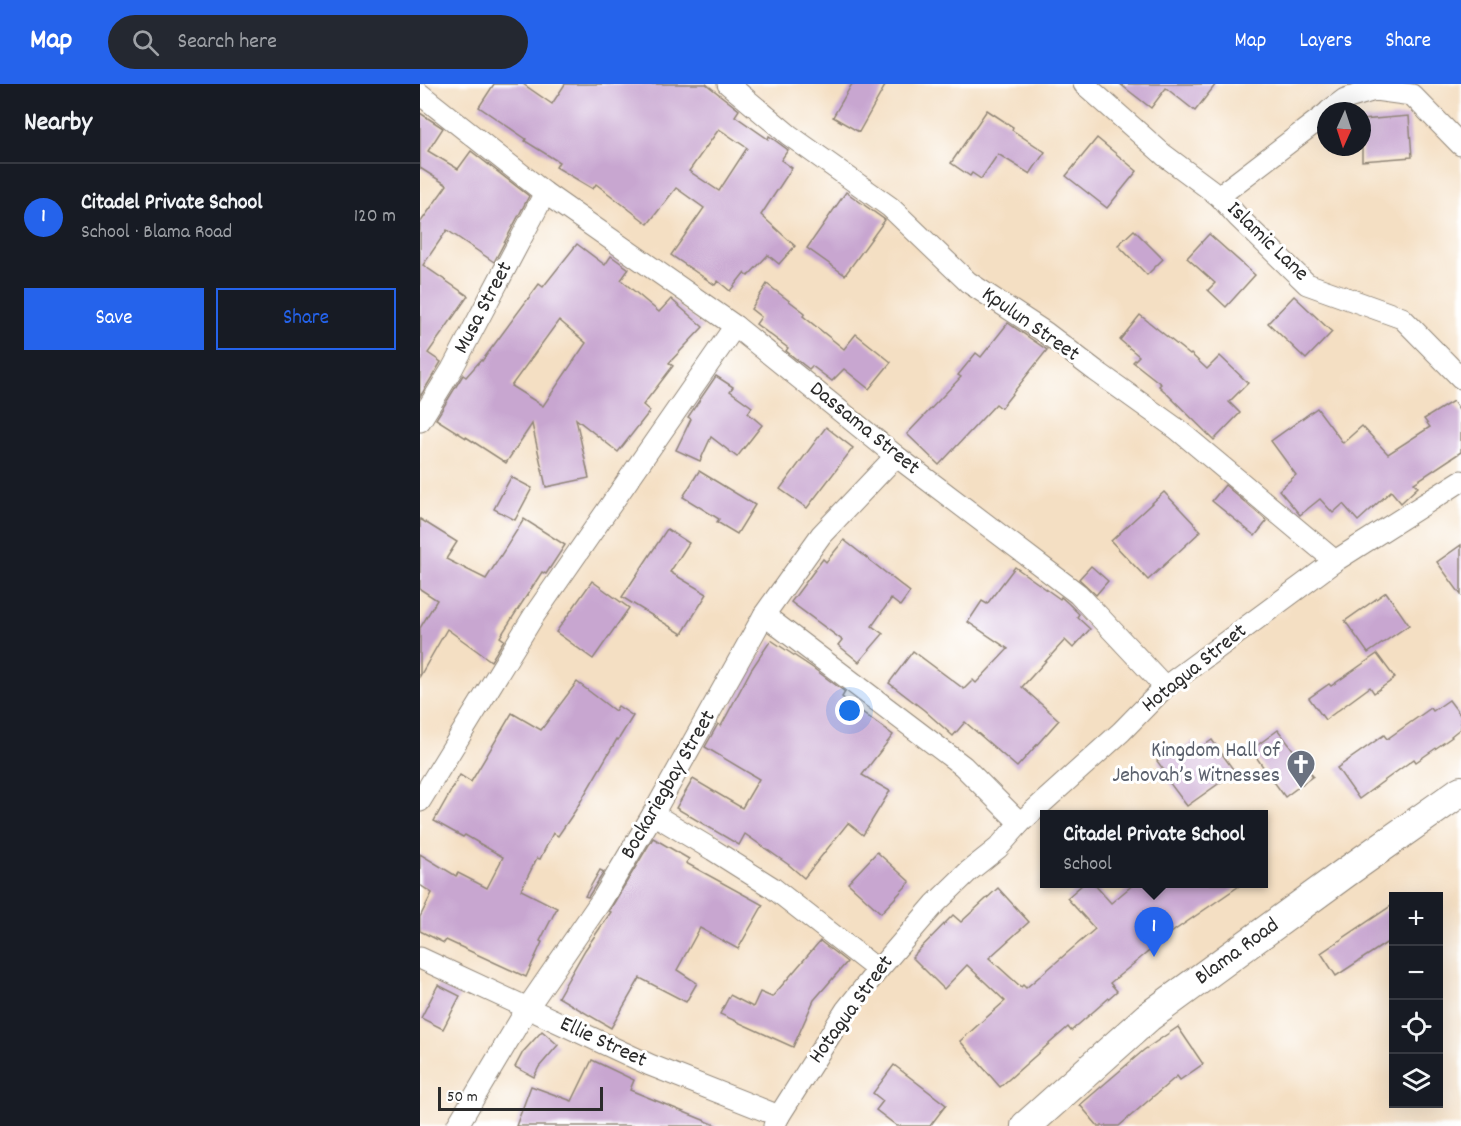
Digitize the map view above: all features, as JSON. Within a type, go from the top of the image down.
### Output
[{"type":"street","name":"Kpulun Street","points":[[728,84],[789,135],[890,207],[968,282],[1046,333],[1177,429],[1335,561]]},
{"type":"street","name":"Islamic Lane","points":[[1084,84],[1164,155],[1220,196],[1238,217],[1307,284],[1402,318],[1461,378]]},
{"type":"street","points":[[1342,102],[1375,90],[1412,95],[1458,139]]},
{"type":"street","name":"Dassama Street","points":[[420,94],[545,193],[735,326],[896,456],[1078,594],[1165,687]]},
{"type":"street","points":[[1220,196],[1317,121]]},
{"type":"street","name":"Musa Street","points":[[420,421],[452,369],[545,193]]},
{"type":"street","points":[[420,801],[533,617],[735,326]]},
{"type":"street","name":"Bockariegbay Street","points":[[456,1126],[528,1007],[603,898],[653,814],[764,615],[820,536],[896,456]]},
{"type":"street","name":"Hotagua Street","points":[[777,1121],[846,1010],[935,904],[1121,732],[1165,687],[1335,561],[1461,481]]},
{"type":"street","points":[[764,615],[963,766],[1020,823]]},
{"type":"street","name":"Blama Road","points":[[1026,1126],[1148,1017],[1461,791]]},
{"type":"street","points":[[653,814],[773,888],[878,970]]},
{"type":"street","name":"Ellie Street","points":[[420,958],[650,1065],[777,1121]]},
{"type":"building","points":[[494,84],[523,84],[552,104],[565,84],[706,84],[739,110],[735,116],[788,150],[781,160],[792,168],[761,215],[795,246],[779,264],[768,255],[748,276],[744,273],[730,291],[718,281],[715,285],[671,255],[704,208],[676,188],[648,224],[596,184],[593,189],[556,167],[559,162],[525,141],[526,139],[479,107]],"holes":[[[719,129],[747,148],[719,191],[689,171]]]},
{"type":"building","points":[[852,84],[886,84],[859,132],[833,117]]},
{"type":"building","points":[[1120,84],[1216,84],[1195,111],[1166,88],[1151,108]]},
{"type":"building","points":[[987,110],[1045,152],[1030,174],[998,154],[981,179],[972,173],[970,176],[951,163]]},
{"type":"building","points":[[420,113],[443,128],[428,151],[458,169],[471,151],[529,196],[494,262],[447,230],[423,265],[468,296],[428,353],[441,362],[420,397],[420,223],[447,185],[420,168]]},
{"type":"building","points":[[1409,116],[1412,157],[1362,161],[1362,156],[1371,156],[1371,119]]},
{"type":"building","points":[[1097,138],[1137,171],[1107,208],[1066,176]]},
{"type":"building","points":[[846,192],[885,220],[845,275],[807,248]]},
{"type":"building","points":[[1134,230],[1163,259],[1147,275],[1118,245]]},
{"type":"building","points":[[1209,234],[1255,275],[1226,307],[1208,290],[1215,283],[1187,258]]},
{"type":"building","points":[[577,244],[605,265],[611,256],[629,269],[621,280],[659,312],[671,299],[703,327],[669,363],[673,366],[643,405],[650,411],[618,452],[576,419],[589,478],[546,487],[532,424],[506,463],[436,419],[463,375],[466,377],[482,361],[539,284],[543,287]],"holes":[[[559,320],[586,343],[543,406],[511,386]]]},
{"type":"building","points":[[767,284],[805,313],[803,316],[844,349],[856,334],[891,362],[869,389],[844,369],[832,381],[812,366],[809,369],[786,351],[788,348],[756,324],[761,317],[751,309]]},
{"type":"building","points":[[1294,296],[1332,332],[1306,359],[1268,323]]},
{"type":"building","points":[[1140,315],[1207,369],[1220,356],[1248,383],[1229,402],[1240,413],[1214,440],[1159,386],[1161,384],[1133,362],[1139,356],[1120,340]]},
{"type":"building","points":[[1008,323],[1047,350],[1001,408],[996,404],[939,465],[907,434],[961,377],[958,375],[976,353],[981,357]]},
{"type":"building","points":[[716,376],[733,387],[730,391],[752,407],[748,413],[762,425],[737,457],[711,437],[700,461],[676,450],[691,419],[688,417]]},
{"type":"building","points":[[1453,401],[1461,413],[1461,452],[1414,483],[1418,487],[1401,503],[1391,491],[1358,521],[1343,504],[1333,513],[1320,499],[1300,515],[1279,490],[1296,475],[1271,441],[1317,408],[1343,443],[1362,426],[1388,454],[1430,427],[1424,419]]},
{"type":"building","points":[[826,427],[853,448],[807,508],[780,489]]},
{"type":"building","points":[[699,471],[755,505],[737,534],[717,522],[719,519],[683,497]]},
{"type":"building","points":[[511,477],[532,488],[515,520],[494,509]]},
{"type":"building","points":[[1225,485],[1267,521],[1255,536],[1212,501]]},
{"type":"building","points":[[1164,492],[1201,531],[1148,580],[1111,541]]},
{"type":"building","points":[[420,519],[457,542],[446,559],[486,579],[524,519],[565,545],[546,574],[542,572],[500,637],[504,640],[491,661],[447,629],[420,676],[420,628],[437,600],[420,589]]},
{"type":"building","points":[[667,529],[689,543],[670,572],[707,594],[682,634],[622,597]]},
{"type":"building","points":[[844,540],[910,592],[900,606],[891,599],[872,626],[883,634],[859,662],[838,645],[842,640],[791,602],[823,559],[826,562]]},
{"type":"building","points":[[1461,545],[1461,595],[1437,562]]},
{"type":"building","points":[[1091,566],[1108,581],[1096,595],[1079,579]]},
{"type":"building","points":[[1015,567],[1060,599],[1061,597],[1079,614],[1077,617],[1090,629],[1073,648],[1065,640],[1022,687],[1059,720],[1017,767],[965,722],[953,736],[889,683],[913,651],[964,689],[973,680],[976,683],[1008,649],[968,622],[982,601],[987,604]]},
{"type":"building","points":[[592,581],[629,608],[593,659],[556,632]]},
{"type":"building","points":[[1386,592],[1409,625],[1368,653],[1345,621]]},
{"type":"building","points":[[771,640],[845,692],[842,697],[893,735],[862,775],[890,791],[863,835],[848,823],[804,878],[745,834],[739,845],[676,808],[693,779],[742,808],[759,779],[705,747],[718,724],[721,726],[751,670]]},
{"type":"building","points":[[1377,654],[1395,678],[1374,693],[1370,687],[1325,720],[1309,698],[1329,684],[1331,686]]},
{"type":"building","points":[[577,682],[615,711],[618,706],[633,716],[558,836],[553,833],[521,890],[557,908],[540,941],[542,942],[526,977],[446,940],[444,943],[420,931],[420,917],[432,893],[420,885],[420,854],[456,876],[458,873],[487,888],[503,857],[465,835],[463,837],[434,821],[460,775],[471,782],[512,713],[541,730]]},
{"type":"building","points":[[1449,700],[1461,716],[1461,728],[1452,737],[1416,762],[1414,759],[1359,799],[1337,768],[1384,735],[1387,739],[1431,708],[1433,711]]},
{"type":"building","points":[[1278,730],[1313,776],[1285,797],[1251,750]]},
{"type":"building","points":[[1212,740],[1235,772],[1187,806],[1163,774],[1166,773],[1157,761],[1172,750],[1174,755],[1193,741],[1199,749]]},
{"type":"building","points":[[653,838],[689,859],[686,863],[763,905],[738,949],[700,928],[677,970],[697,983],[686,1002],[640,978],[611,1028],[558,997],[585,950],[611,912],[609,911]]},
{"type":"building","points":[[877,852],[910,882],[881,913],[848,883]]},
{"type":"building","points":[[600,870],[604,872],[588,897],[585,896]]},
{"type":"building","points":[[998,888],[1029,922],[989,958],[1021,987],[1023,985],[1026,988],[1095,929],[1067,898],[1078,888],[1098,888],[1111,903],[1129,888],[1236,888],[1175,930],[1110,983],[1117,991],[1071,1031],[1068,1027],[1000,1087],[960,1041],[1005,1001],[967,965],[944,989],[912,957],[953,915],[961,922]]},
{"type":"building","points":[[1389,907],[1389,941],[1336,976],[1321,953]]},
{"type":"building","points":[[820,941],[847,962],[814,1000],[793,1047],[720,1014],[730,995],[753,1007],[760,992],[772,997]]},
{"type":"building","points":[[438,985],[460,996],[443,1029],[421,1018]]},
{"type":"building","points":[[1178,1027],[1203,1064],[1180,1080],[1177,1076],[1119,1126],[1098,1126],[1080,1105],[1144,1050]]},
{"type":"building","points":[[542,1031],[558,1045],[539,1067],[534,1077],[515,1067],[523,1052]]},
{"type":"building","points":[[592,1060],[634,1080],[630,1090],[718,1126],[516,1126],[531,1086],[572,1101]]},
{"type":"building","points":[[894,1065],[946,1105],[930,1126],[897,1126],[876,1110],[883,1101],[873,1093]]},
{"type":"place","name":"Kingdom Hall of Jehovah’s Witnesses","points":[[1301,790]]},
{"type":"place","name":"Citadel Private School","points":[[1154,957]]}]
